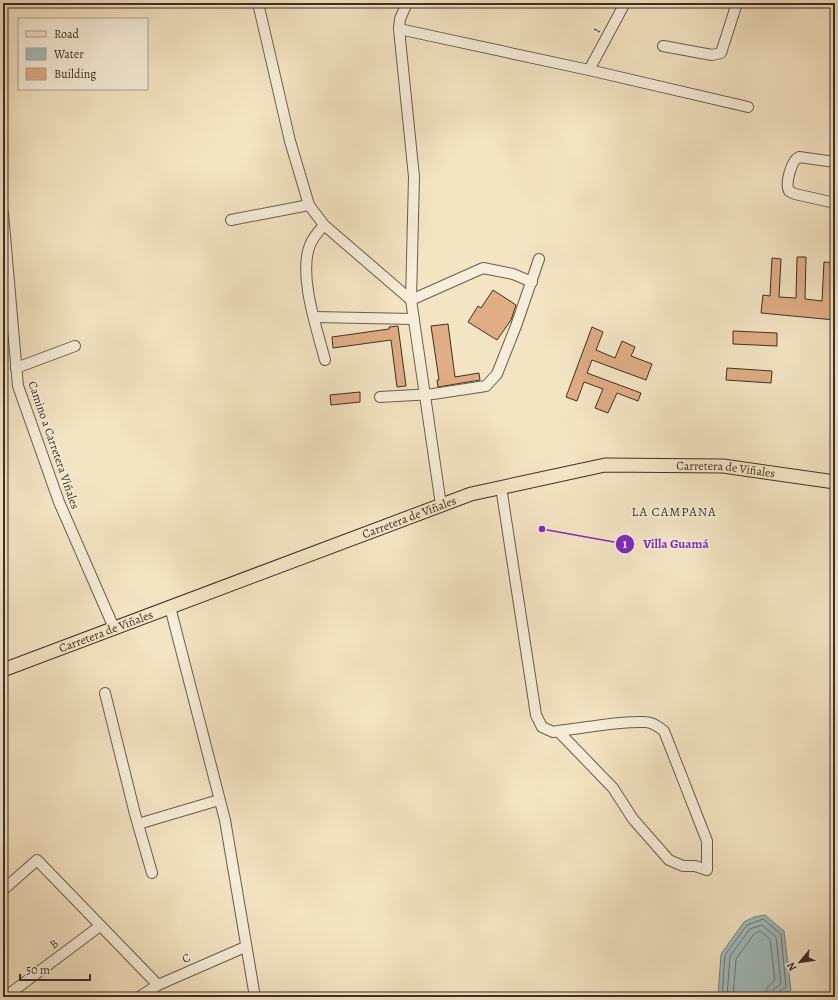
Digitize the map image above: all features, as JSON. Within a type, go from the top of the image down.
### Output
[{"type":"main road","name":"Carretera de Viñales","points":[[3,670],[441,505],[471,494],[501,487],[605,465],[723,466],[835,482]]},
{"type":"street","points":[[258,3],[290,141],[309,205],[324,225],[411,300]]},
{"type":"street","points":[[407,3],[400,19],[400,29],[414,177],[411,300],[441,505]]},
{"type":"street","name":"1","points":[[589,70],[625,3]]},
{"type":"street","points":[[663,46],[712,55],[721,53],[737,3]]},
{"type":"street","points":[[400,29],[589,70],[748,107]]},
{"type":"street","points":[[835,162],[799,157],[796,158],[786,186],[789,191],[795,194],[835,203]]},
{"type":"street","points":[[230,220],[309,205]]},
{"type":"street","name":"Camino a Carretera Viñales","points":[[3,213],[18,386],[59,502],[114,628]]},
{"type":"street","points":[[324,225],[310,244],[307,253],[306,277],[325,360]]},
{"type":"street","points":[[380,397],[425,394],[486,386],[497,374],[532,282],[539,259]]},
{"type":"street","points":[[411,300],[482,268],[513,274],[532,282]]},
{"type":"street","points":[[314,317],[414,319]]},
{"type":"street","points":[[16,368],[75,346]]},
{"type":"street","points":[[501,487],[536,715],[542,727],[552,732],[558,731],[646,722],[658,725],[664,731],[707,840],[708,870],[695,866],[683,866],[669,860],[632,819],[613,788],[558,731]]},
{"type":"street","points":[[170,607],[225,820],[245,947],[255,997]]},
{"type":"street","points":[[105,693],[152,873]]},
{"type":"street","points":[[138,824],[219,800]]},
{"type":"street","points":[[3,890],[37,860],[158,985]]},
{"type":"street","name":"B","points":[[5,997],[100,926]]},
{"type":"street","name":"C","points":[[139,997],[158,985],[245,947]]},
{"type":"water","points":[[765,915],[784,931],[791,990],[777,997],[718,997],[721,954],[744,922],[754,917]]},
{"type":"building","points":[[797,257],[806,257],[805,299],[822,301],[824,262],[835,263],[835,320],[761,313],[763,295],[770,296],[772,258],[781,259],[779,297],[796,298]]},
{"type":"building","points":[[493,290],[516,305],[511,320],[497,340],[468,322],[478,306],[481,308]]},
{"type":"building","points":[[448,324],[455,377],[479,373],[480,380],[438,387],[437,380],[439,380],[431,326]]},
{"type":"building","points":[[398,326],[406,386],[397,387],[391,340],[333,348],[332,337],[389,329],[389,327]]},
{"type":"building","points":[[592,327],[603,332],[596,350],[615,358],[622,341],[635,347],[631,356],[652,364],[646,380],[592,360],[587,373],[641,393],[638,401],[617,393],[608,413],[595,408],[603,389],[584,382],[577,401],[566,397]]},
{"type":"building","points":[[733,331],[777,333],[777,346],[733,344]]},
{"type":"building","points":[[727,368],[772,371],[771,383],[726,380]]},
{"type":"building","points":[[360,392],[360,402],[331,405],[330,395]]},
{"type":"place","name":"Villa Guamá","points":[[542,529]]},
{"type":"district","name":"LA CAMPANA","points":[[674,511]]}]
